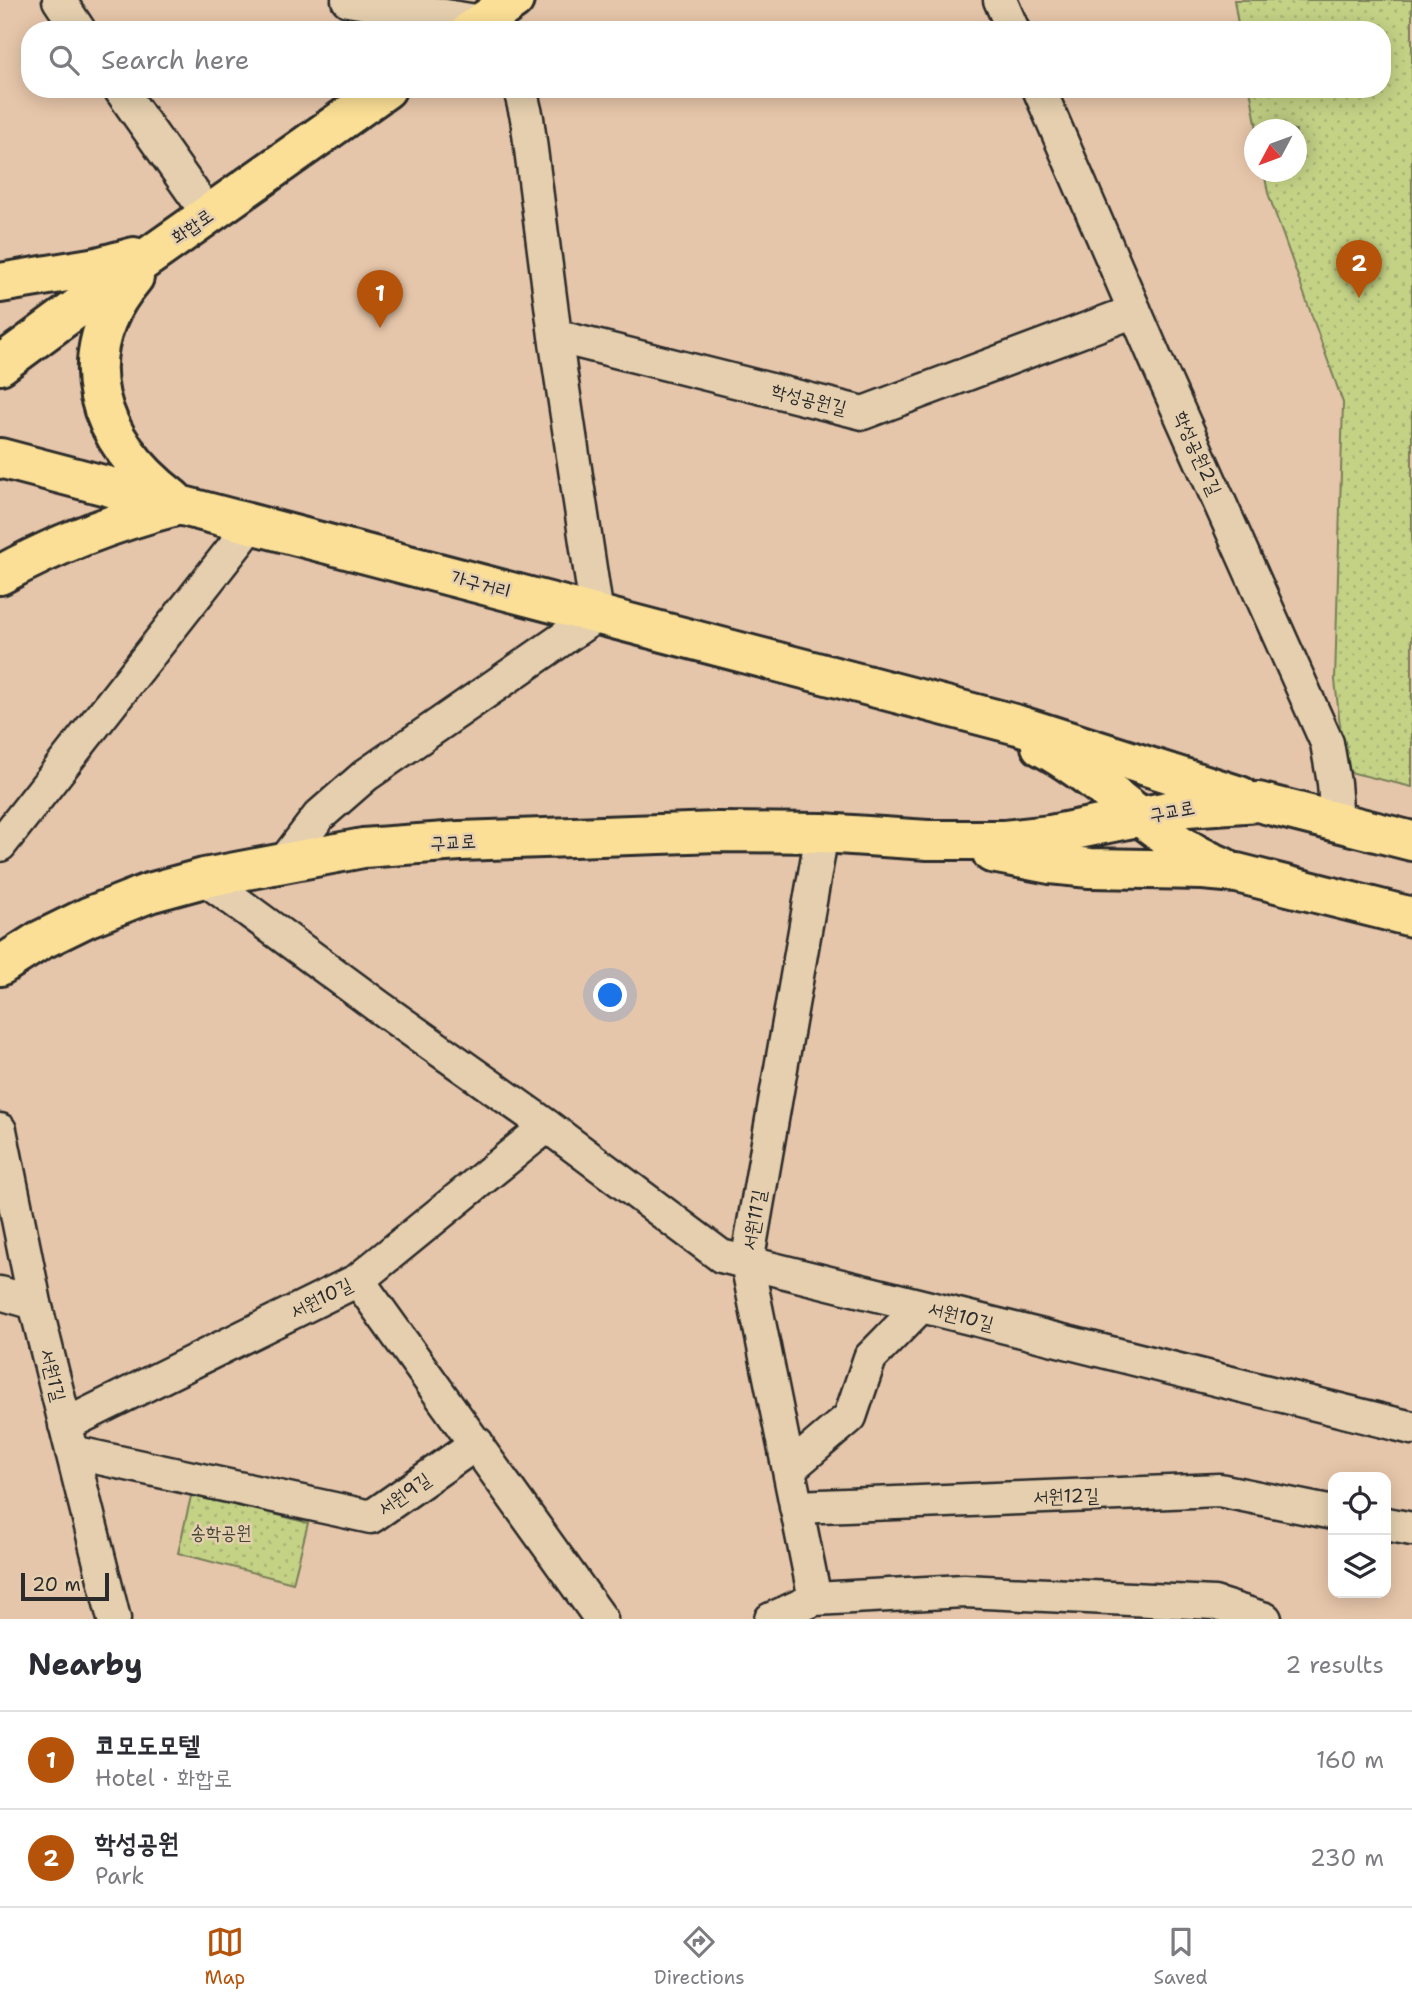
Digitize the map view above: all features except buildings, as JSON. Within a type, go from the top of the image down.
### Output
[{"type":"main road","points":[[488,21],[514,0]]},
{"type":"main road","name":"화합로","points":[[0,365],[156,251],[374,98]]},
{"type":"main road","points":[[0,283],[97,267],[156,251]]},
{"type":"main road","points":[[156,251],[117,297],[104,323],[97,348],[97,372],[109,424],[123,450],[141,472],[180,505]]},
{"type":"main road","name":"가구거리","points":[[0,458],[962,710]]},
{"type":"main road","points":[[0,575],[80,536],[130,518],[180,505]]},
{"type":"main road","points":[[962,710],[1032,729],[1258,802]]},
{"type":"main road","points":[[962,710],[1015,732],[1058,755],[1206,860],[1237,873]]},
{"type":"main road","name":"구교로","points":[[0,966],[39,941],[88,916],[149,893],[204,878],[363,848],[460,841],[718,832],[822,833],[928,840],[1004,840],[1050,835],[1187,807],[1258,802],[1412,841]]},
{"type":"main road","name":"구교로","points":[[928,840],[1050,864],[1237,873],[1412,916]]},
{"type":"street","points":[[59,0],[73,21]]},
{"type":"street","points":[[348,0],[451,21]]},
{"type":"street","points":[[1000,0],[1009,21]]},
{"type":"street","points":[[126,98],[208,214]]},
{"type":"street","points":[[284,862],[319,817],[366,775],[597,615],[522,98]]},
{"type":"street","name":"학성공원2길","points":[[1043,98],[1327,743],[1337,822]]},
{"type":"street","name":"학성공원길","points":[[555,336],[863,413],[1135,311]]},
{"type":"street","points":[[0,845],[252,524]]},
{"type":"street","name":"서원11길","points":[[815,1599],[747,1263],[822,833]]},
{"type":"street","name":"서원10길","points":[[204,878],[547,1126],[721,1256],[1412,1428]]},
{"type":"street","name":"서원10길","points":[[69,1438],[358,1280],[547,1126]]},
{"type":"street","name":"서원1길","points":[[0,1130],[35,1303],[114,1619]]},
{"type":"street","points":[[358,1280],[601,1619]]},
{"type":"street","points":[[0,1293],[35,1303]]},
{"type":"street","points":[[789,1469],[850,1417],[870,1358],[921,1306]]},
{"type":"street","name":"서원9길","points":[[69,1438],[371,1517],[477,1443]]},
{"type":"street","name":"서원12길","points":[[796,1507],[1219,1490],[1328,1512]]},
{"type":"street","points":[[1391,1525],[1412,1529]]},
{"type":"street","points":[[771,1619],[815,1599],[964,1591],[1214,1603],[1265,1619]]},
{"type":"green space","points":[[1234,0],[1412,0],[1412,787],[1345,771],[1335,680],[1343,403],[1266,182],[1307,182],[1307,119],[1255,119],[1252,98],[1391,98],[1391,21],[1238,21]]},
{"type":"green space","name":"송학공원","points":[[192,1492],[308,1523],[293,1583],[178,1553]]},
{"type":"place","name":"학성공원","points":[[1359,298]]},
{"type":"place","name":"코모도모텔","points":[[380,328]]}]
